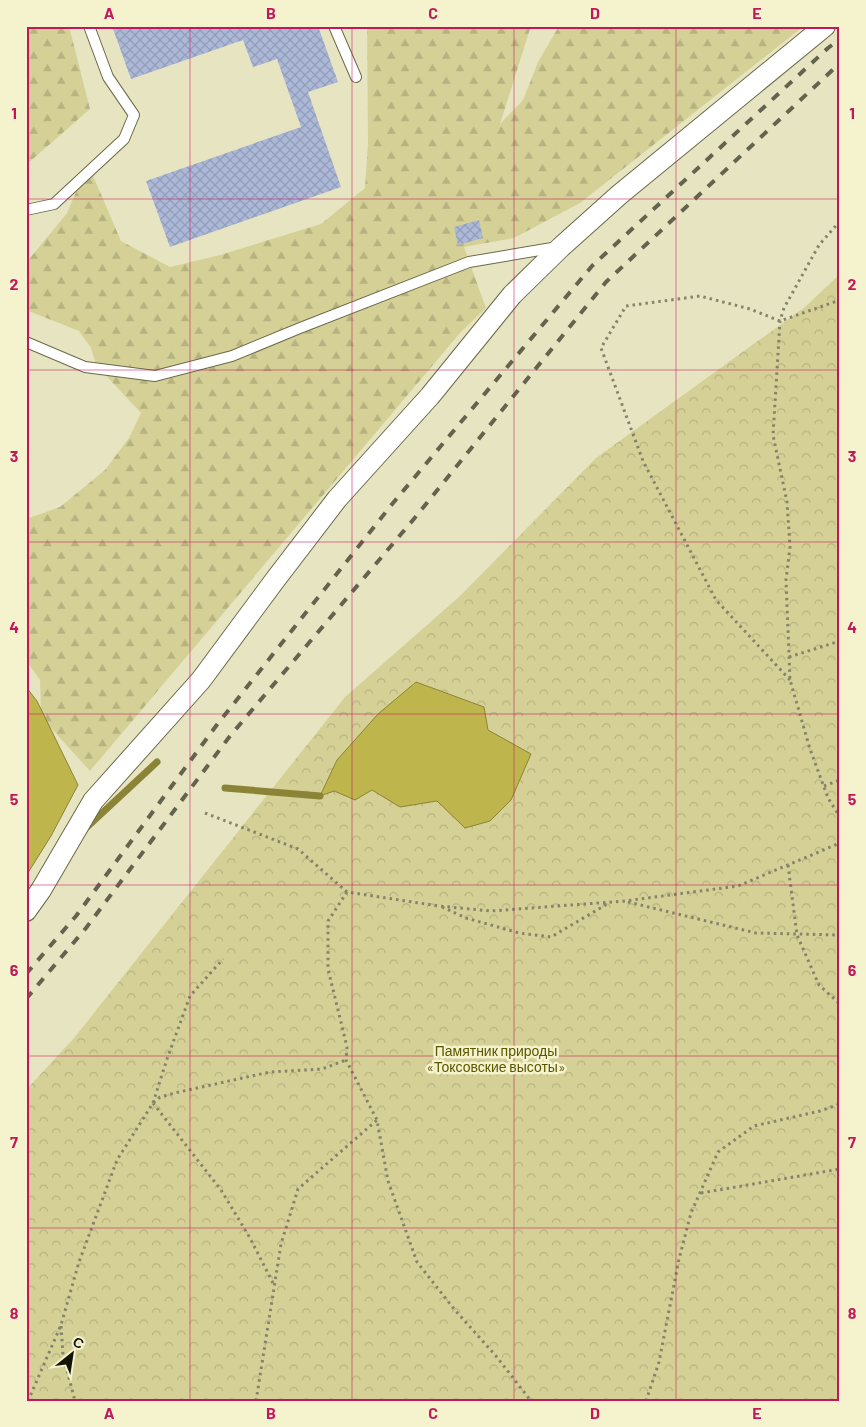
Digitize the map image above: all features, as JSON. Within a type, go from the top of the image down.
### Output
[{"type":"street","points":[[26,911],[41,890],[93,801],[201,680],[337,499],[430,396],[512,295],[561,247],[634,183],[825,26]]},
{"type":"lane","points":[[26,210],[54,204],[124,139],[134,115],[108,77],[89,26]]},
{"type":"lane","points":[[334,26],[356,77]]},
{"type":"lane","points":[[26,342],[85,366],[155,376],[232,356],[469,262],[561,247]]},
{"type":"path","points":[[840,221],[818,245],[784,308],[780,320],[773,435],[787,502],[790,547],[786,580],[790,680],[810,749],[828,798],[840,817]]},
{"type":"path","points":[[790,680],[716,600],[643,461],[601,348],[626,306],[700,296],[750,309],[780,320],[840,300]]},
{"type":"path","points":[[789,656],[840,641]]},
{"type":"path","points":[[824,786],[840,780]]},
{"type":"path","points":[[205,814],[298,848],[347,892],[439,906],[490,910],[625,901],[738,886],[840,843]]},
{"type":"path","points":[[788,864],[797,934],[819,984],[840,1004]]},
{"type":"path","points":[[347,892],[328,921],[328,969],[347,1047],[346,1060],[377,1120],[388,1181],[417,1262],[531,1401]]},
{"type":"path","points":[[625,901],[756,933],[840,935]]},
{"type":"path","points":[[439,906],[466,918],[518,933],[551,937],[610,902]]},
{"type":"path","points":[[28,1401],[62,1325],[79,1262],[117,1160],[153,1103],[190,996],[223,959]]},
{"type":"path","points":[[26,1058],[28,1054]]},
{"type":"path","points":[[153,1103],[160,1097],[179,1092],[270,1072],[322,1069],[346,1060]]},
{"type":"path","points":[[153,1103],[221,1190],[250,1238],[274,1285]]},
{"type":"path","points":[[646,1401],[659,1362],[679,1259],[691,1213],[718,1152],[754,1126],[820,1111],[840,1104]]},
{"type":"path","points":[[256,1401],[281,1244],[298,1189],[377,1120]]},
{"type":"path","points":[[701,1194],[840,1168]]},
{"type":"path","points":[[62,1325],[63,1355],[75,1401]]},
{"type":"green space","points":[[26,26],[69,26],[90,109],[26,165]]},
{"type":"green space","points":[[367,26],[531,26],[500,124],[523,100],[538,62],[559,26],[804,26],[580,203],[514,238],[464,247],[486,308],[460,333],[90,771],[41,717],[40,680],[26,660],[26,514],[29,518],[60,507],[105,470],[129,438],[141,413],[96,365],[91,348],[79,331],[26,310],[26,263],[67,213],[88,164],[121,241],[170,267],[220,255],[321,224],[365,188],[368,142]]},
{"type":"green space","name":"Памятник природы «Токсовские высоты»","points":[[840,274],[840,1401],[26,1401],[26,1090],[74,1038],[345,697],[460,596],[596,458],[805,307]]},
{"type":"shaded area","points":[[416,682],[484,707],[488,730],[531,754],[511,800],[490,821],[465,828],[437,801],[400,807],[372,790],[355,800],[334,791],[320,796],[337,760],[378,714]]},
{"type":"shaded area","points":[[26,687],[37,701],[78,785],[51,836],[26,876]]},
{"type":"building","points":[[112,26],[318,26],[338,82],[308,92],[341,187],[170,247],[146,181],[301,127],[277,59],[253,67],[243,40],[131,79]]},
{"type":"building","points":[[479,220],[483,238],[458,245],[454,227]]},
{"type":"waterway","points":[[86,828],[157,762]]},
{"type":"waterway","points":[[225,788],[320,796]]},
{"type":"railway","points":[[26,974],[76,916],[216,726],[393,503],[592,266],[840,39]]},
{"type":"railway","points":[[26,999],[86,928],[230,736],[413,520],[606,282],[840,63]]}]
